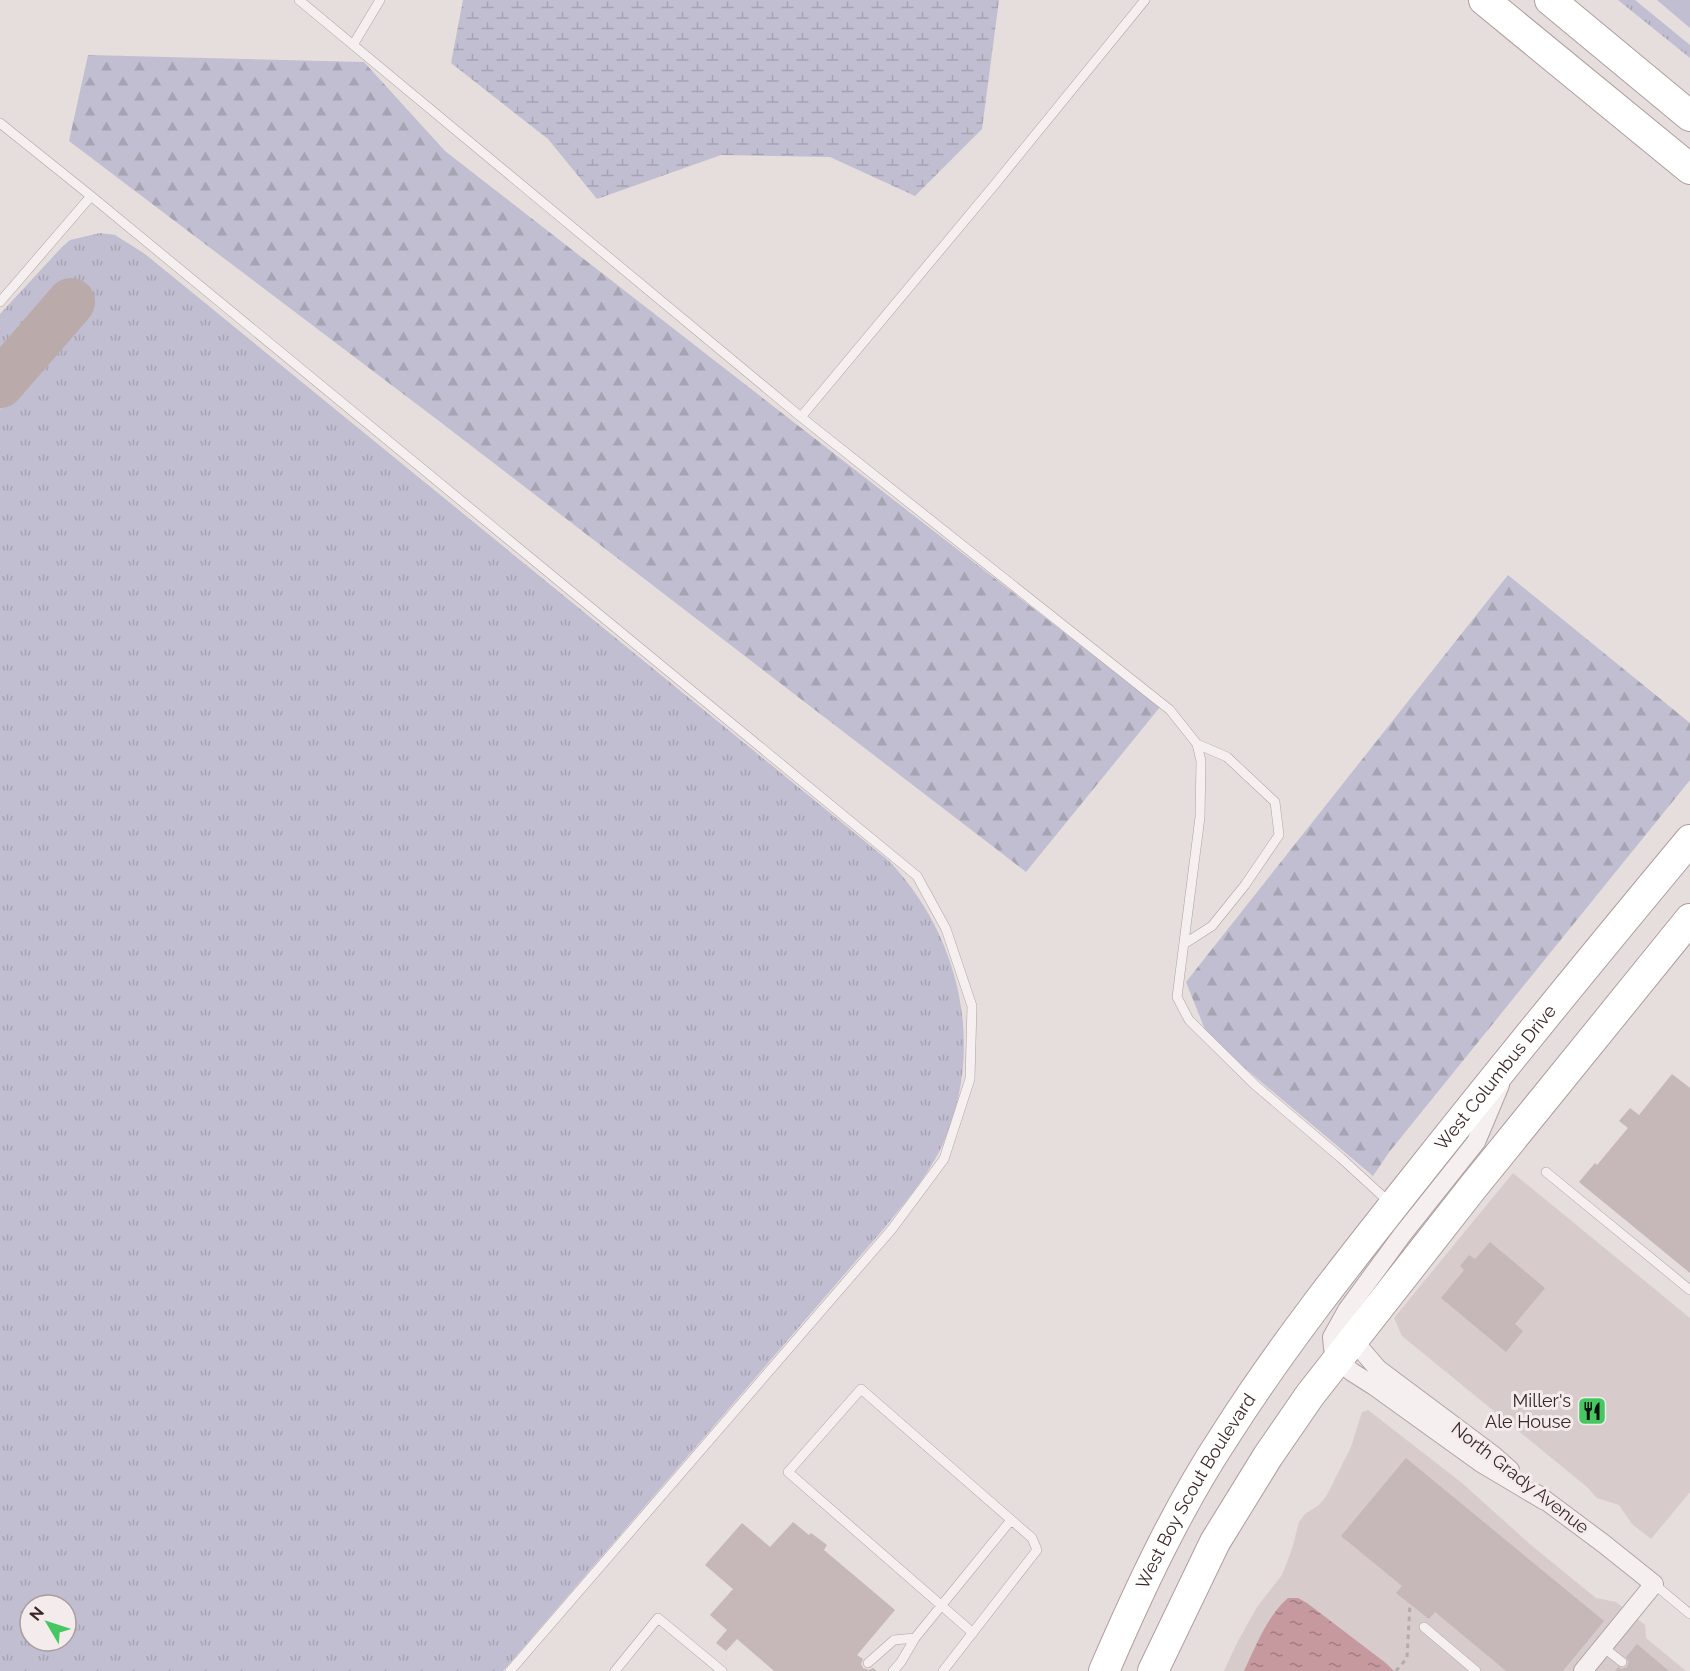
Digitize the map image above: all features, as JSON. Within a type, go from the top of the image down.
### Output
[{"type":"main road","points":[[1484,0],[1690,169]]},
{"type":"main road","points":[[1550,0],[1690,116]]},
{"type":"main road","name":"West Columbus Drive","points":[[1304,1320],[1514,1053],[1690,840]]},
{"type":"main road","points":[[1153,1671],[1215,1542],[1268,1456],[1345,1350],[1480,1178],[1690,919]]},
{"type":"main road","name":"West Boy Scout Boulevard","points":[[1104,1671],[1164,1542],[1193,1488],[1224,1435],[1304,1320]]},
{"type":"street","points":[[1514,1053],[1476,1142],[1402,1235],[1347,1310],[1332,1337],[1333,1348],[1345,1350],[1352,1372],[1481,1462],[1545,1501]]},
{"type":"street","name":"North Grady Avenue","points":[[1345,1350],[1378,1369],[1493,1455],[1545,1501],[1654,1584]]},
{"type":"street","points":[[1583,1671],[1654,1584]]},
{"type":"lane","points":[[299,0],[801,417],[1170,710],[1197,744],[1201,762],[1200,817],[1176,997],[1189,1020],[1255,1085],[1341,1158],[1393,1206]]},
{"type":"lane","points":[[353,45],[380,0]]},
{"type":"lane","points":[[801,417],[1145,0]]},
{"type":"lane","points":[[0,123],[917,876],[946,929],[972,1006],[970,1078],[944,1159],[892,1229],[510,1671]]},
{"type":"lane","points":[[0,302],[91,196]]},
{"type":"lane","points":[[1184,944],[1212,926],[1245,885],[1279,835],[1275,802],[1227,757],[1197,744]]},
{"type":"lane","points":[[1546,1172],[1690,1290]]},
{"type":"lane","points":[[943,1671],[973,1633],[1037,1550],[1032,1538],[861,1389],[788,1472],[973,1633]]},
{"type":"lane","points":[[893,1671],[915,1638],[1011,1520]]},
{"type":"lane","name":"North Grady Avenue","points":[[1654,1584],[1690,1614]]},
{"type":"lane","points":[[615,1671],[658,1618],[722,1671]]},
{"type":"lane","points":[[1424,1627],[1476,1671]]},
{"type":"lane","points":[[868,1664],[894,1640],[915,1638]]},
{"type":"lane","points":[[1603,1647],[1622,1662]]},
{"type":"path","points":[[1396,1671],[1407,1658],[1410,1604]]},
{"type":"shaded area","name":"Miller's Ale House","points":[[1513,1173],[1690,1318],[1690,1492],[1651,1539],[1632,1524],[1619,1505],[1597,1498],[1587,1487],[1402,1336],[1394,1318]]},
{"type":"shaded area","points":[[1368,1410],[1462,1483],[1532,1546],[1596,1598],[1616,1602],[1645,1625],[1646,1638],[1686,1671],[1224,1671],[1257,1607],[1282,1575],[1299,1522],[1327,1495],[1351,1447],[1362,1412]]},
{"type":"green space","points":[[463,0],[999,0],[982,129],[915,196],[830,157],[721,155],[597,199],[548,139],[451,63]]},
{"type":"green space","points":[[1618,0],[1635,0],[1690,45],[1690,58]]},
{"type":"green space","points":[[1657,0],[1690,0],[1690,28]]},
{"type":"green space","points":[[88,55],[364,62],[445,151],[1160,707],[1026,872],[435,418],[69,141]]},
{"type":"green space","points":[[100,233],[115,235],[145,254],[889,861],[913,890],[933,923],[949,958],[959,994],[964,1032],[963,1070],[956,1107],[943,1144],[931,1166],[886,1226],[503,1671],[0,1671],[0,409],[86,309],[61,288],[0,359],[0,314],[70,240]]},
{"type":"green space","points":[[1508,575],[1690,723],[1690,780],[1390,1151],[1373,1176],[1208,1037],[1186,982]]},
{"type":"water","points":[[1288,1598],[1298,1598],[1307,1603],[1394,1671],[1244,1671],[1268,1622]]},
{"type":"building","points":[[1672,1074],[1690,1088],[1690,1273],[1579,1182],[1595,1163],[1597,1165],[1628,1128],[1619,1121],[1630,1108],[1639,1115]]},
{"type":"building","points":[[1490,1242],[1545,1288],[1515,1324],[1523,1331],[1506,1352],[1441,1298],[1464,1270],[1460,1266],[1469,1255],[1475,1259]]},
{"type":"building","points":[[1406,1458],[1604,1621],[1563,1671],[1506,1671],[1435,1612],[1429,1619],[1396,1593],[1402,1586],[1341,1536]]},
{"type":"building","points":[[793,1522],[809,1535],[811,1533],[827,1545],[824,1550],[895,1610],[857,1655],[863,1659],[861,1664],[863,1668],[869,1670],[873,1668],[877,1671],[774,1671],[737,1639],[726,1651],[716,1643],[727,1630],[710,1615],[733,1589],[705,1565],[742,1523],[770,1547]]},
{"type":"building","points":[[1637,1644],[1669,1671],[1615,1671],[1618,1667],[1622,1669],[1627,1667],[1629,1662],[1626,1657]]},
{"type":"taxiway","points":[[0,384],[71,302]]},
{"type":"place","name":"Miller's Ale House","points":[[1592,1411]]}]
